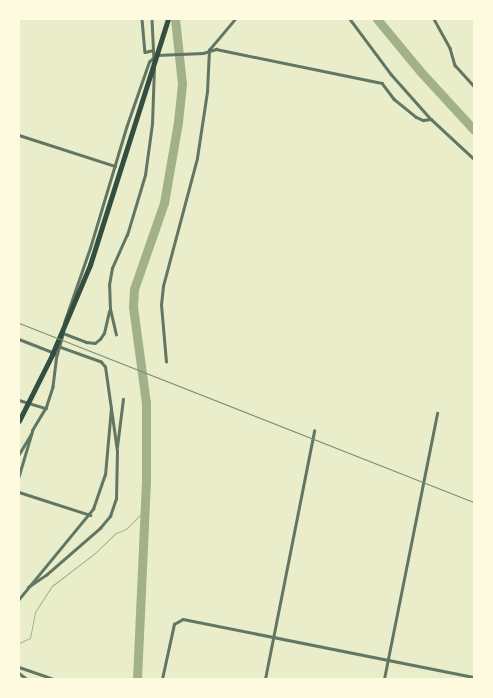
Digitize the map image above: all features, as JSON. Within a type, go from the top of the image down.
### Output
[{"type":"highway","points":[[19,421],[52,355],[90,265],[168,19]]},
{"type":"street","points":[[142,19],[145,52],[153,50]]},
{"type":"street","points":[[116,335],[110,310],[109,285],[112,268],[127,235],[145,175],[150,150],[154,56],[152,19]]},
{"type":"street","points":[[166,362],[161,304],[163,286],[197,158],[207,92],[209,50],[236,19]]},
{"type":"street","points":[[350,19],[391,74],[432,119],[474,158]]},
{"type":"street","points":[[434,19],[450,48],[455,66],[474,86]]},
{"type":"street","points":[[19,454],[46,408],[53,388],[64,320],[90,248],[141,83],[149,62],[154,56],[203,53],[216,49],[382,83],[394,99],[416,117],[423,120],[432,119]]},
{"type":"street","points":[[19,136],[125,169]]},
{"type":"street","points":[[63,333],[95,343],[104,333],[110,310]]},
{"type":"street","points":[[19,339],[57,354]]},
{"type":"street","points":[[59,347],[101,362],[105,367],[112,404],[117,450]]},
{"type":"street","points":[[28,587],[46,575],[100,528],[110,516],[116,499],[117,450],[123,399]]},
{"type":"street","points":[[19,405],[20,400],[46,408]]},
{"type":"street","points":[[19,599],[90,515],[105,475],[112,404]]},
{"type":"street","points":[[384,679],[437,413]]},
{"type":"street","points":[[19,477],[33,430]]},
{"type":"street","points":[[265,679],[314,431]]},
{"type":"street","points":[[19,492],[90,515]]},
{"type":"street","points":[[162,679],[174,624],[183,618],[474,677]]},
{"type":"street","points":[[19,667],[53,679]]},
{"type":"street","points":[[19,673],[27,679]]},
{"type":"waterway","points":[[137,679],[146,483],[146,403],[133,307],[134,289],[164,203],[178,122],[182,84],[175,19]]},
{"type":"waterway","points":[[377,19],[420,71],[474,130]]},
{"type":"waterway","points":[[19,643],[30,638],[35,612],[52,586],[95,553],[116,533],[126,529],[143,512]]},
{"type":"railway","points":[[19,323],[474,502]]}]
